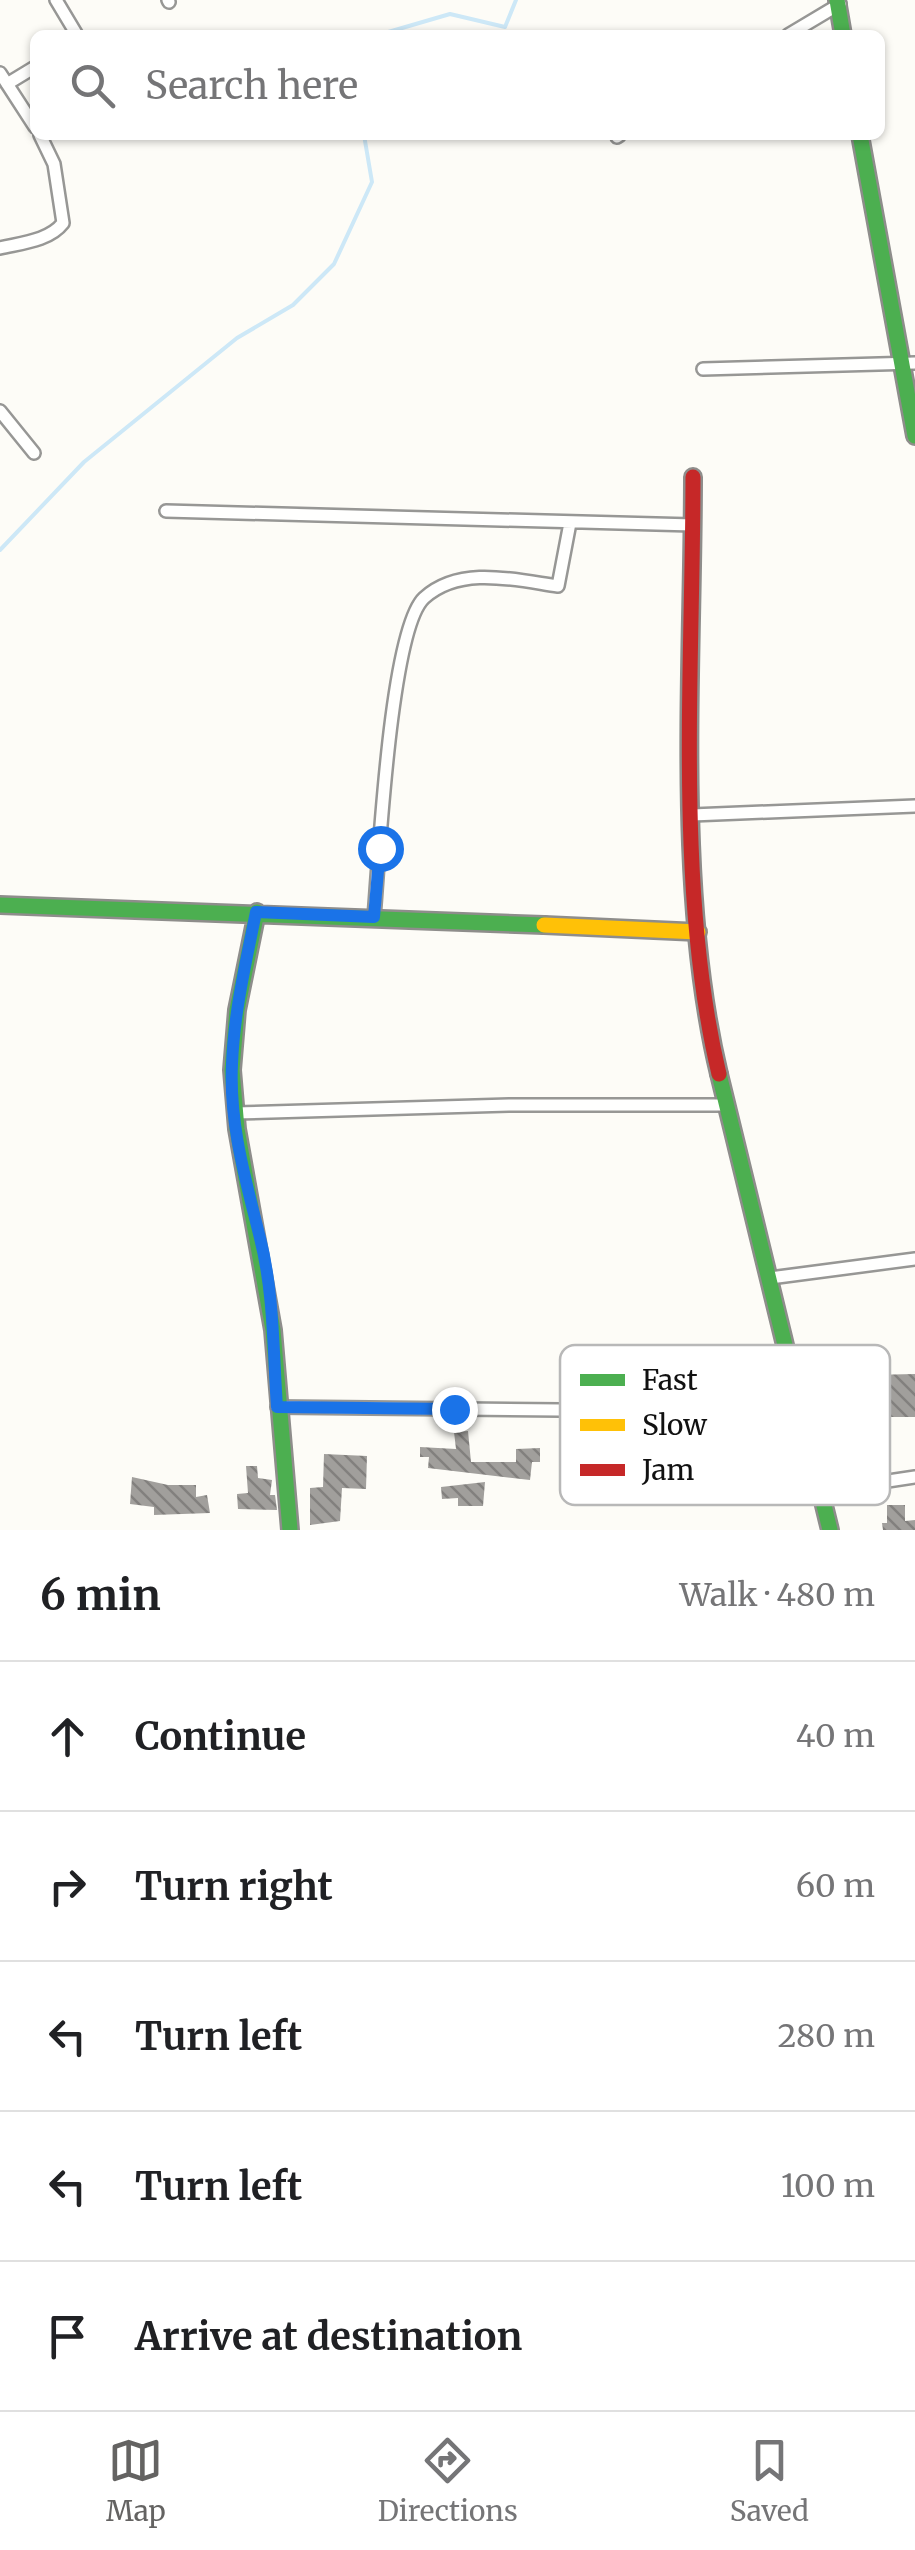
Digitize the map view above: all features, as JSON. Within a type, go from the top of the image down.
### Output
[{"type":"street","points":[[56,0],[74,30]]},
{"type":"street","points":[[796,30],[840,2],[843,30]]},
{"type":"street","points":[[30,69],[4,78],[30,118]]},
{"type":"street","points":[[0,248],[37,239],[56,231],[63,223],[54,164],[42,140]]},
{"type":"street","points":[[861,140],[907,363],[915,436]]},
{"type":"street","points":[[703,369],[907,363]]},
{"type":"street","points":[[0,411],[34,453]]},
{"type":"street","points":[[693,477],[692,875],[698,932],[710,1036],[786,1345]]},
{"type":"street","points":[[166,511],[693,525]]},
{"type":"street","points":[[374,917],[390,744],[409,630],[422,600],[445,584],[480,576],[558,586],[570,523]]},
{"type":"street","points":[[692,815],[915,806]]},
{"type":"street","points":[[0,905],[698,932]]},
{"type":"street","points":[[256,912],[237,1013],[232,1066],[244,1187],[261,1240],[290,1530]]},
{"type":"street","points":[[235,1114],[510,1105],[727,1105]]},
{"type":"street","points":[[770,1278],[915,1259]]},
{"type":"street","points":[[277,1407],[560,1410]]},
{"type":"street","points":[[890,1481],[915,1477]]},
{"type":"street","points":[[825,1505],[830,1530]]},
{"type":"building","points":[[915,1374],[915,1417],[890,1417],[890,1375]]},
{"type":"building","points":[[468,1431],[471,1462],[516,1462],[516,1449],[540,1448],[540,1462],[532,1462],[530,1480],[428,1468],[429,1457],[420,1457],[420,1447],[456,1449],[454,1432]]},
{"type":"building","points":[[324,1454],[367,1456],[366,1489],[342,1488],[340,1521],[310,1525],[310,1488],[323,1487]]},
{"type":"building","points":[[246,1466],[257,1466],[258,1478],[272,1480],[270,1495],[275,1495],[277,1510],[238,1509],[237,1494],[248,1493]]},
{"type":"building","points":[[132,1477],[168,1485],[196,1485],[196,1497],[207,1495],[210,1513],[154,1515],[154,1507],[130,1504]]},
{"type":"building","points":[[485,1482],[483,1506],[458,1506],[458,1498],[442,1499],[441,1487]]},
{"type":"building","points":[[887,1505],[905,1505],[905,1521],[915,1520],[915,1530],[883,1530]]},
{"type":"waterway","points":[[395,30],[450,14],[505,27],[516,0]]},
{"type":"waterway","points":[[0,550],[84,462],[237,338],[293,305],[334,264],[372,182],[365,140]]},
{"type":"traffic: fast","points":[[837,0],[842,30]]},
{"type":"traffic: fast","points":[[861,140],[915,436]]},
{"type":"traffic: fast","points":[[0,905],[544,925]]},
{"type":"traffic: fast","points":[[257,912],[237,1010],[232,1070],[237,1129],[273,1330],[290,1530]]},
{"type":"traffic: fast","points":[[719,1074],[785,1345]]},
{"type":"traffic: fast","points":[[824,1505],[830,1530]]},
{"type":"traffic: slow","points":[[544,925],[698,932]]},
{"type":"traffic: jam","points":[[693,477],[691,854],[705,1003],[719,1074]]},
{"type":"route","points":[[380,848],[374,917],[256,912],[239,995],[232,1066],[244,1187],[261,1240],[271,1312],[277,1407],[454,1409]]}]
